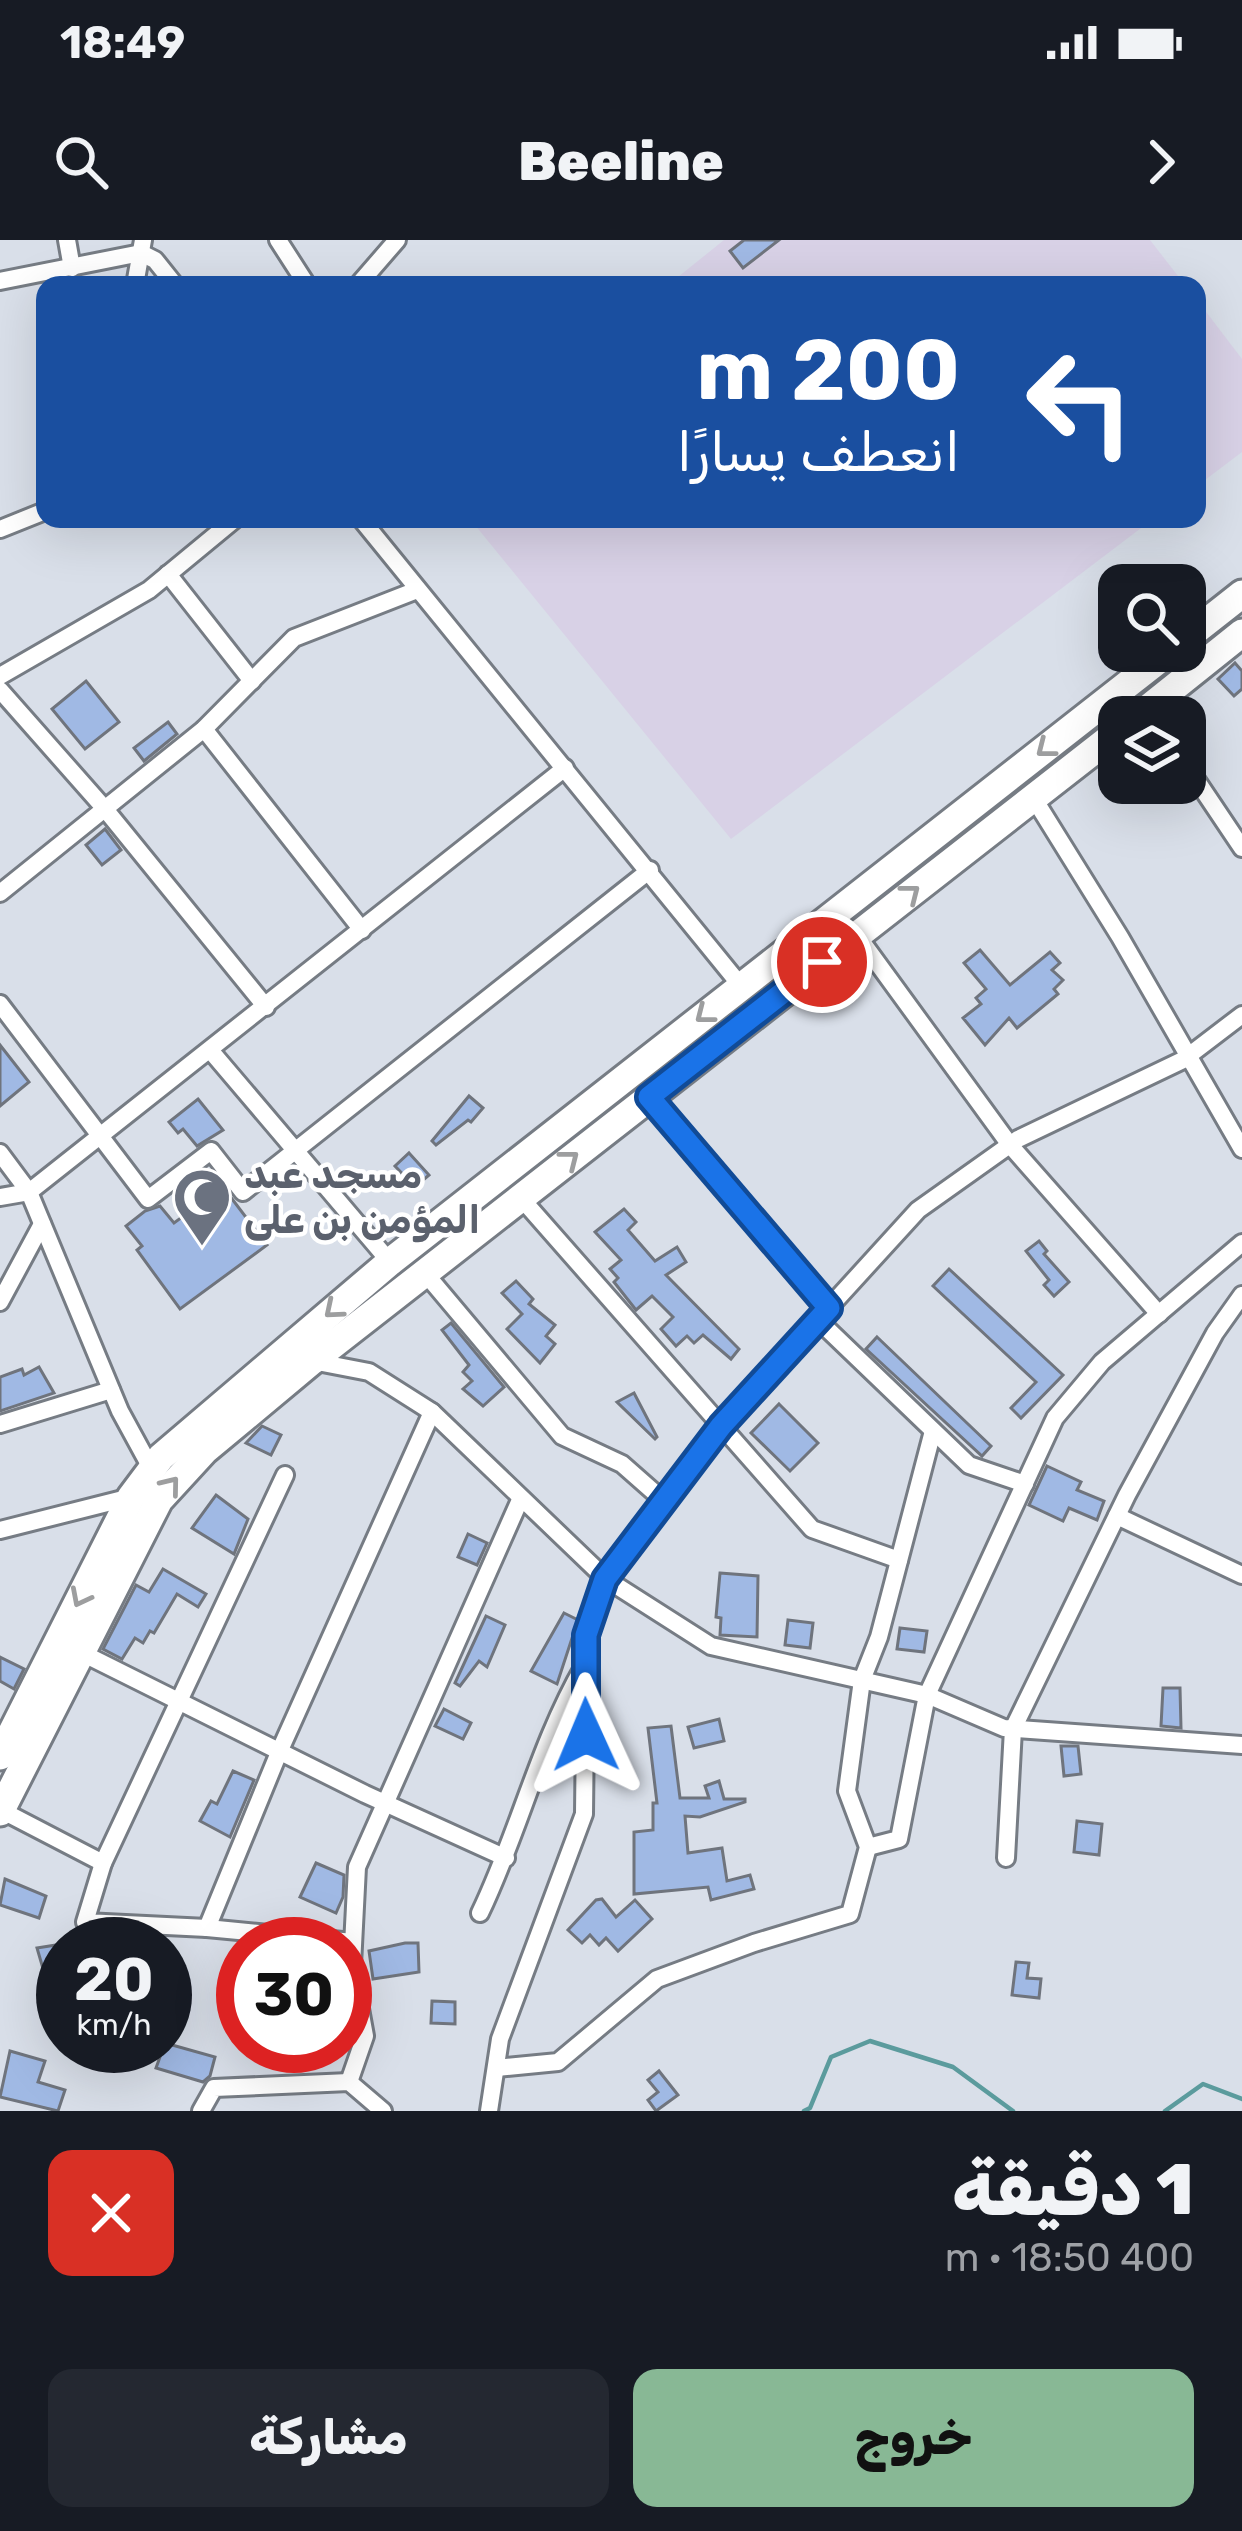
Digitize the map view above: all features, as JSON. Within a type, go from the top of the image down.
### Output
[{"type":"main road","points":[[1206,622],[1242,594]]},
{"type":"main road","points":[[1167,696],[1242,633]]},
{"type":"main road","points":[[0,1756],[131,1497],[151,1468],[390,1262],[1143,672]]},
{"type":"main road","points":[[0,1811],[149,1516],[204,1451],[312,1361],[1098,747]]},
{"type":"street","points":[[67,240],[72,268]]},
{"type":"street","points":[[278,240],[301,276]]},
{"type":"street","points":[[366,276],[397,240]]},
{"type":"street","points":[[0,281],[72,268],[142,246]]},
{"type":"street","points":[[137,276],[142,246]]},
{"type":"street","points":[[142,246],[168,276]]},
{"type":"street","points":[[0,529],[36,515]]},
{"type":"street","points":[[0,676],[148,590],[224,528]]},
{"type":"street","points":[[368,528],[741,986]]},
{"type":"street","points":[[168,574],[252,681]]},
{"type":"street","points":[[0,893],[204,729],[295,638],[417,590]]},
{"type":"street","points":[[0,690],[105,808],[266,1006]]},
{"type":"street","points":[[204,729],[362,930]]},
{"type":"street","points":[[0,1197],[29,1192],[565,768]]},
{"type":"street","points":[[1206,794],[1242,848]]},
{"type":"street","points":[[1033,797],[1242,1149]]},
{"type":"street","points":[[0,1004],[148,1199],[212,1151],[243,1192],[650,870]]},
{"type":"street","points":[[856,935],[1010,1145],[1159,1314]]},
{"type":"street","points":[[489,2111],[500,2039],[584,1814],[586,1635],[605,1579],[721,1426],[918,1210],[1010,1145],[1190,1056],[1242,1016]]},
{"type":"street","points":[[210,1050],[390,1262]]},
{"type":"street","points":[[649,1097],[824,1314],[933,1431],[969,1465],[1025,1484]]},
{"type":"street","points":[[0,1153],[29,1192],[111,1390],[151,1468]]},
{"type":"street","points":[[520,1198],[812,1529],[899,1560]]},
{"type":"street","points":[[0,1302],[42,1224]]},
{"type":"street","points":[[868,1847],[899,1839],[927,1695],[1055,1418],[1102,1362],[1242,1243]]},
{"type":"street","points":[[425,1273],[562,1436],[622,1464],[664,1501]]},
{"type":"street","points":[[1006,1858],[1013,1729],[1117,1516],[1215,1334],[1242,1295]]},
{"type":"street","points":[[312,1361],[369,1372],[432,1412],[605,1579],[711,1646],[927,1695],[1013,1729],[1242,1744]]},
{"type":"street","points":[[0,1424],[111,1390]]},
{"type":"street","points":[[207,1928],[280,1750],[432,1412]]},
{"type":"street","points":[[496,2068],[558,2062],[658,1979],[850,1914],[868,1847],[847,1791],[862,1680],[879,1637],[933,1431]]},
{"type":"street","points":[[216,1929],[85,1922],[103,1863],[285,1475]]},
{"type":"street","points":[[0,1530],[131,1497]]},
{"type":"street","points":[[354,1917],[357,1867],[520,1500]]},
{"type":"street","points":[[1117,1516],[1242,1575]]},
{"type":"street","points":[[82,1653],[386,1804],[506,1858]]},
{"type":"street","points":[[480,1913],[506,1858],[552,1723],[585,1664]]},
{"type":"street","points":[[0,1811],[103,1863]]},
{"type":"street","points":[[350,2082],[353,2073]]},
{"type":"street","points":[[202,2111],[214,2088],[350,2082],[383,2111]]},
{"type":"shaded area","points":[[724,240],[1150,240],[1178,276],[679,276]]},
{"type":"shaded area","points":[[1206,312],[1242,359],[1242,452],[1206,479]]},
{"type":"shaded area","points":[[477,528],[1141,528],[731,839]]},
{"type":"building","points":[[744,240],[779,240],[743,268],[730,251]]},
{"type":"building","points":[[1235,663],[1242,671],[1242,689],[1234,696],[1218,679]]},
{"type":"building","points":[[86,681],[119,722],[85,749],[52,709]]},
{"type":"building","points":[[168,722],[177,734],[144,761],[134,748]]},
{"type":"building","points":[[105,829],[121,850],[102,865],[86,845]]},
{"type":"building","points":[[980,950],[1010,985],[1050,952],[1060,963],[1052,970],[1063,980],[1054,989],[1058,994],[1017,1028],[1009,1018],[985,1045],[963,1018],[981,1004],[976,998],[986,989],[964,963]]},
{"type":"building","points":[[0,1045],[29,1082],[0,1106]]},
{"type":"building","points":[[469,1096],[483,1108],[436,1145],[432,1141]]},
{"type":"building","points":[[198,1099],[223,1130],[197,1146],[183,1129],[178,1133],[169,1122]]},
{"type":"building","points":[[409,1153],[429,1175],[415,1187],[395,1166]]},
{"type":"building","name":"مسجد عبد المؤمن بن على","points":[[223,1187],[267,1245],[180,1309],[137,1250],[142,1246],[126,1226],[160,1206],[174,1223]]},
{"type":"building","points":[[624,1209],[636,1222],[628,1230],[655,1261],[677,1247],[686,1262],[666,1275],[739,1349],[731,1359],[703,1335],[694,1343],[687,1336],[676,1346],[661,1329],[673,1317],[652,1296],[636,1310],[614,1282],[618,1278],[610,1269],[621,1260],[595,1232]]},
{"type":"building","points":[[1039,1241],[1047,1251],[1044,1254],[1069,1282],[1054,1296],[1044,1285],[1049,1280],[1026,1251]]},
{"type":"building","points":[[949,1269],[1063,1375],[1021,1418],[1011,1408],[1036,1382],[933,1286]]},
{"type":"building","points":[[516,1281],[533,1299],[529,1304],[555,1325],[546,1336],[555,1344],[540,1363],[507,1329],[522,1314],[502,1293]]},
{"type":"building","points":[[451,1323],[504,1387],[483,1406],[463,1389],[472,1381],[463,1372],[469,1365],[442,1330]]},
{"type":"building","points":[[877,1337],[991,1446],[982,1456],[866,1349]]},
{"type":"building","points":[[39,1367],[54,1393],[0,1411],[0,1377],[22,1369],[24,1375]]},
{"type":"building","points":[[634,1393],[657,1437],[655,1439],[617,1402]]},
{"type":"building","points":[[779,1404],[818,1443],[790,1471],[751,1433]]},
{"type":"building","points":[[262,1426],[281,1435],[271,1455],[246,1443]]},
{"type":"building","points":[[1047,1466],[1081,1482],[1077,1490],[1104,1501],[1097,1520],[1069,1508],[1063,1521],[1029,1505]]},
{"type":"building","points":[[216,1495],[248,1519],[234,1554],[192,1528]]},
{"type":"building","points":[[468,1534],[487,1543],[477,1565],[458,1557]]},
{"type":"building","points":[[163,1569],[206,1594],[198,1607],[177,1594],[154,1633],[150,1631],[143,1643],[135,1638],[122,1659],[103,1649],[136,1585],[149,1592]]},
{"type":"building","points":[[720,1573],[758,1576],[757,1637],[720,1635],[721,1618],[716,1617]]},
{"type":"building","points":[[564,1613],[578,1620],[557,1684],[531,1671]]},
{"type":"building","points":[[486,1616],[505,1625],[487,1667],[479,1661],[460,1686],[455,1683]]},
{"type":"building","points":[[788,1620],[813,1623],[810,1648],[785,1645]]},
{"type":"building","points":[[900,1628],[927,1631],[924,1652],[897,1649]]},
{"type":"building","points":[[0,1657],[24,1669],[14,1689],[0,1681]]},
{"type":"building","points":[[1163,1688],[1180,1688],[1181,1728],[1161,1726]]},
{"type":"building","points":[[444,1709],[471,1723],[463,1739],[435,1726]]},
{"type":"building","points":[[719,1719],[724,1741],[694,1748],[688,1727]]},
{"type":"building","points":[[671,1726],[680,1798],[709,1798],[705,1786],[719,1781],[724,1799],[745,1799],[700,1817],[685,1816],[688,1853],[722,1848],[727,1881],[750,1875],[754,1889],[711,1900],[708,1887],[634,1894],[634,1832],[653,1830],[653,1803],[657,1803],[648,1728]]},
{"type":"building","points":[[1061,1746],[1078,1746],[1081,1774],[1064,1776]]},
{"type":"building","points":[[233,1771],[254,1780],[230,1837],[200,1821],[211,1801],[217,1804]]},
{"type":"building","points":[[1077,1821],[1102,1824],[1099,1855],[1074,1852]]},
{"type":"building","points":[[316,1863],[344,1875],[336,1913],[300,1897]]},
{"type":"building","points":[[5,1879],[46,1896],[39,1917],[0,1905]]},
{"type":"building","points":[[602,1899],[616,1917],[635,1900],[652,1919],[618,1951],[606,1938],[599,1945],[590,1935],[582,1943],[568,1930]]},
{"type":"building","points":[[418,1943],[419,1972],[373,1979],[372,1950]]},
{"type":"building","points":[[1016,1962],[1029,1963],[1027,1978],[1041,1979],[1039,1998],[1012,1995]]},
{"type":"building","points":[[432,2001],[455,2002],[455,2024],[431,2023]]},
{"type":"building","points":[[10,2051],[36,2058],[36,2073],[41,2073],[38,2082],[65,2090],[58,2111],[0,2097]]},
{"type":"building","points":[[192,2051],[215,2057],[210,2076],[203,2082],[173,2073],[192,2073]]},
{"type":"building","points":[[659,2071],[678,2095],[656,2111],[648,2100],[658,2092],[648,2080]]},
{"type":"waterway","points":[[804,2111],[810,2108],[831,2057],[870,2041],[953,2067],[1013,2111]]},
{"type":"waterway","points":[[1165,2111],[1203,2084],[1242,2099]]},
{"type":"place","name":"مسجد عبد المؤمن بن على","points":[[202,1248]]},
{"type":"route","points":[[586,1735],[586,1635],[605,1579],[721,1426],[829,1308],[649,1097],[822,962]]}]
